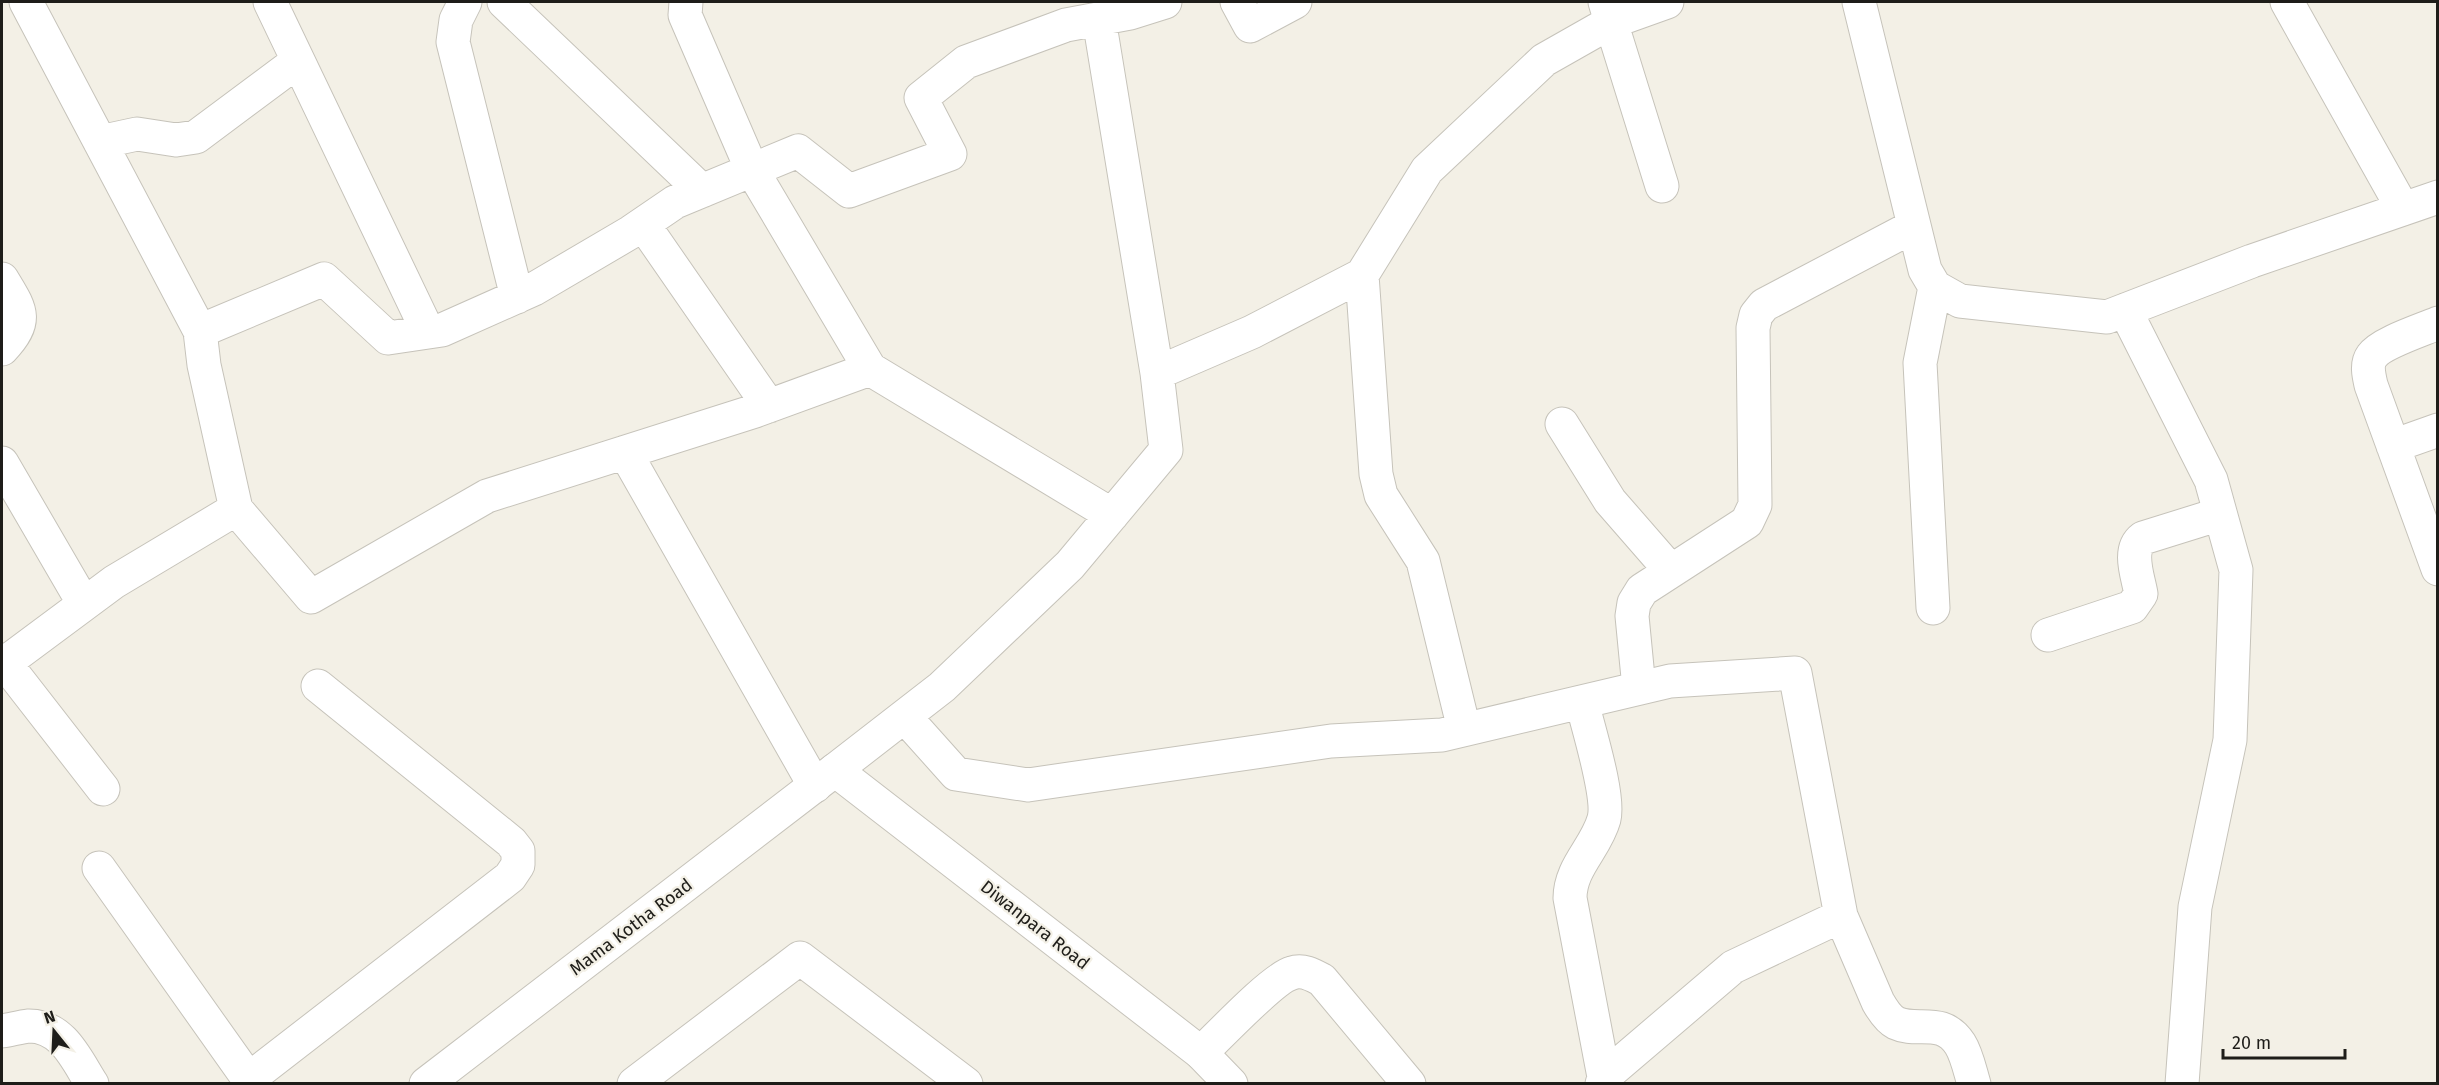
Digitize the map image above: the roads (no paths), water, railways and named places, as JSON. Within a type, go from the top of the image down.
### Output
[{"type":"street","points":[[26,2],[200,332],[204,365],[236,509],[311,597],[487,496],[769,406],[870,369]]},
{"type":"street","points":[[270,2],[428,333]]},
{"type":"street","points":[[465,2],[456,20],[453,42],[517,297]]},
{"type":"street","points":[[504,2],[702,191]]},
{"type":"street","points":[[686,2],[685,15],[752,170],[870,369],[1112,514]]},
{"type":"street","points":[[1237,2],[1250,26],[1295,2]]},
{"type":"street","points":[[1157,373],[1252,332],[1362,275],[1427,170],[1544,60],[1608,12],[1667,2]]},
{"type":"street","points":[[1859,2],[1925,270],[1935,287],[1960,301],[2107,317],[2252,261],[2438,197]]},
{"type":"street","points":[[2287,2],[2403,209]]},
{"type":"street","points":[[200,332],[324,279],[388,338],[442,330],[534,290],[675,202],[798,152],[849,190],[950,154],[921,98],[966,62],[1066,25],[1099,19],[1157,3]]},
{"type":"street","points":[[1608,12],[1662,186]]},
{"type":"street","name":"Mama Kotha Road","points":[[426,1083],[942,687],[1070,565],[1166,450],[1157,373],[1099,19]]},
{"type":"street","points":[[100,142],[137,134],[176,140],[196,137],[298,61]]},
{"type":"street","points":[[643,224],[769,406]]},
{"type":"street","points":[[1640,688],[1632,616],[1634,603],[1642,590],[1747,522],[1753,513],[1755,505],[1753,328],[1756,315],[1764,305],[1914,226]]},
{"type":"street","points":[[1362,275],[1376,474],[1381,495],[1423,561],[1464,729]]},
{"type":"street","points":[[2,279],[17,304],[20,318],[16,334],[2,349]]},
{"type":"street","points":[[1933,608],[1920,363],[1935,287]]},
{"type":"street","points":[[2125,310],[2211,480],[2236,570],[2230,740],[2195,907],[2182,1083]]},
{"type":"street","points":[[2438,323],[2384,347],[2372,356],[2368,369],[2371,385],[2438,569]]},
{"type":"street","points":[[1562,424],[1603,491],[1671,571]]},
{"type":"street","points":[[2393,446],[2438,430]]},
{"type":"street","points":[[625,452],[825,778]]},
{"type":"street","points":[[2,463],[84,604]]},
{"type":"street","points":[[103,789],[3,662],[114,582],[236,509]]},
{"type":"street","points":[[2048,635],[2132,607],[2141,594],[2134,552],[2136,543],[2143,538],[2220,514]]},
{"type":"street","points":[[904,717],[956,774],[1028,786],[1330,741],[1442,735],[1670,681],[1795,673],[1841,916],[1885,1013],[1897,1023],[1944,1029],[1953,1035],[1961,1045],[1974,1083]]},
{"type":"street","points":[[99,868],[251,1081],[510,877],[518,866],[518,851],[511,842],[318,686]]},
{"type":"street","points":[[1582,702],[1604,797],[1605,817],[1574,875],[1570,886],[1570,898],[1603,1080]]},
{"type":"street","name":"Diwanpara Road","points":[[825,778],[1201,1053],[1231,1083]]},
{"type":"street","points":[[1603,1080],[1733,967],[1841,916]]},
{"type":"street","points":[[634,1083],[800,958],[966,1083]]},
{"type":"street","points":[[1201,1053],[1276,982],[1291,973],[1306,972],[1322,980],[1409,1083]]},
{"type":"street","points":[[2,1031],[30,1026],[49,1029],[64,1040],[92,1083]]}]
